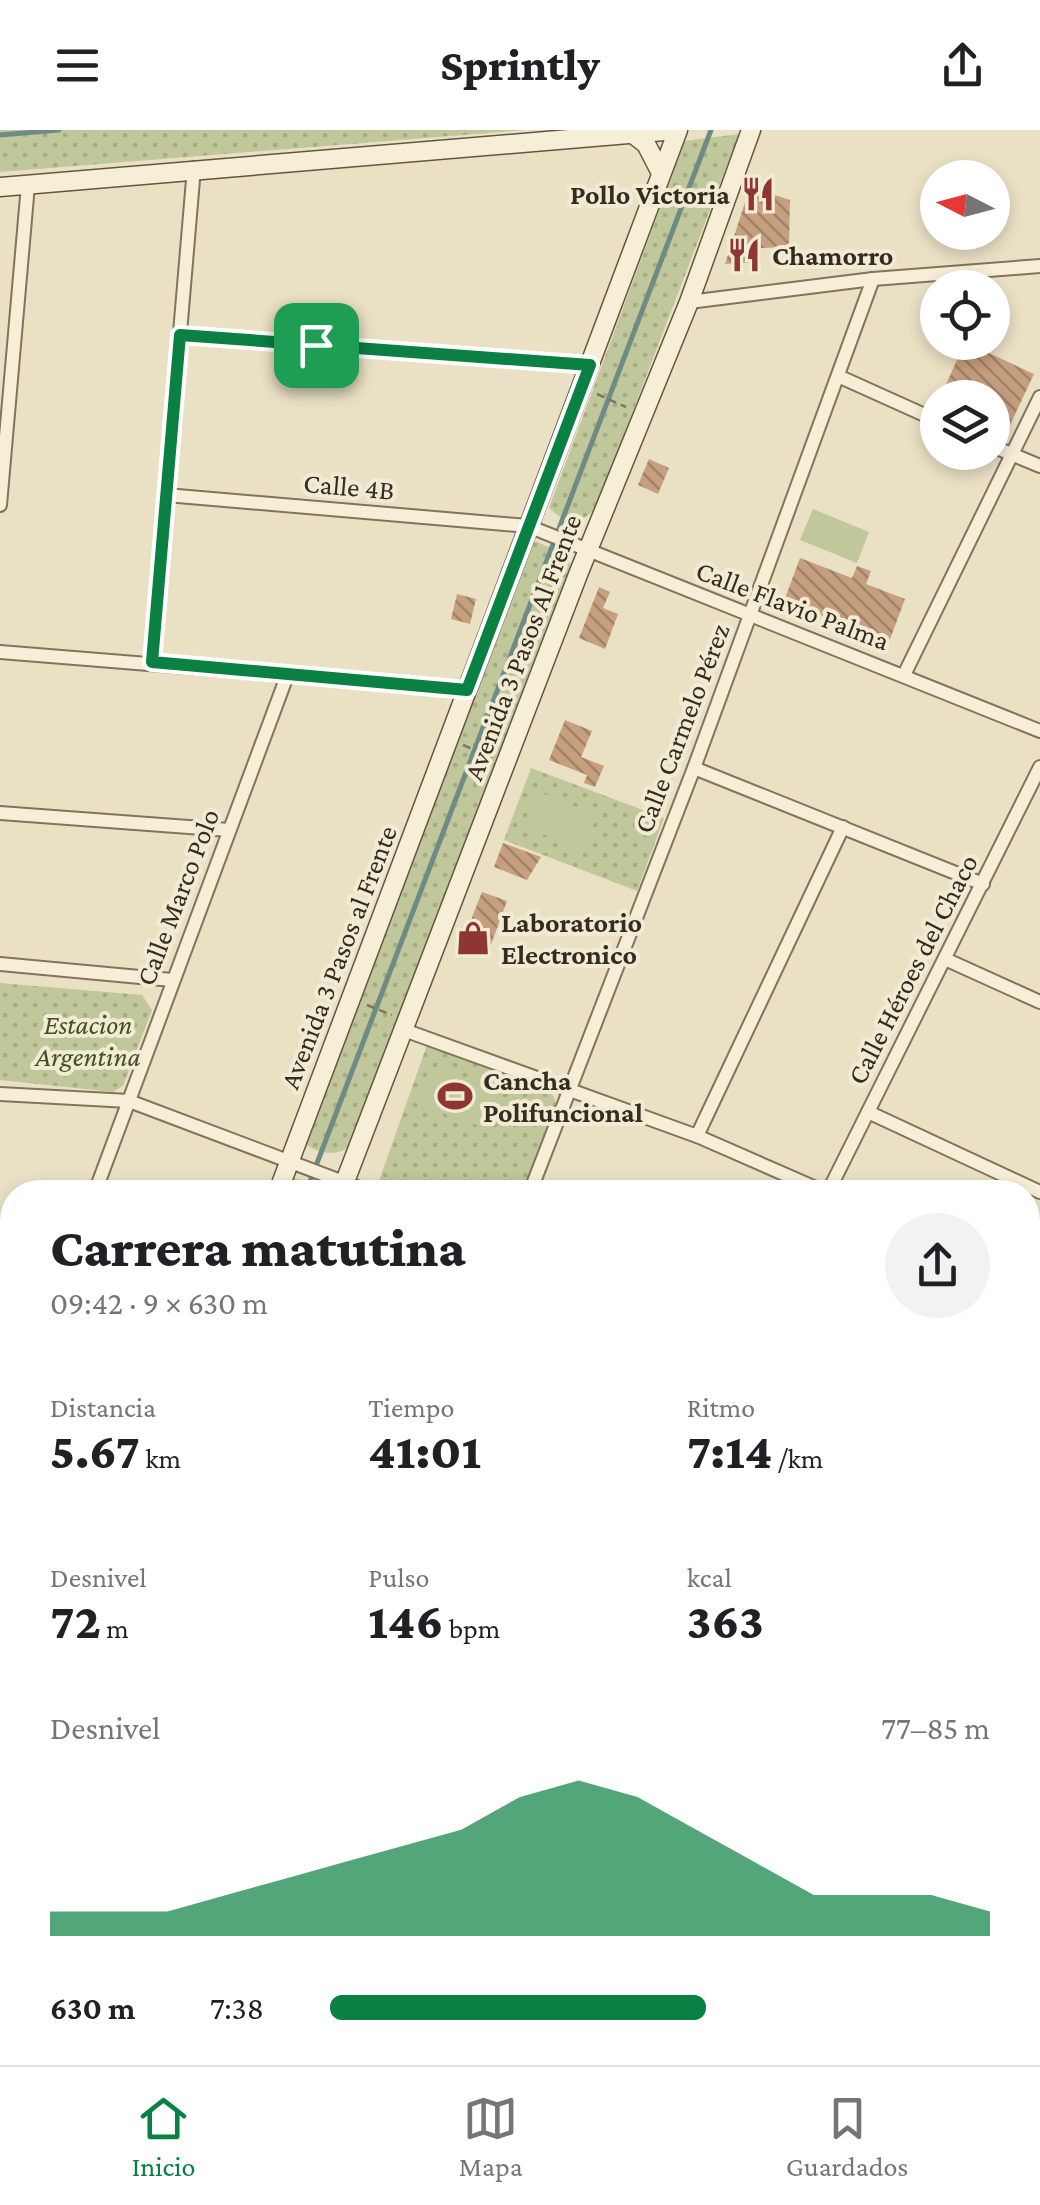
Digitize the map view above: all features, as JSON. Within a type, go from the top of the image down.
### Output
[{"type":"main road","points":[[0,187],[677,130]]},
{"type":"main road","name":"Avenida 3 Pasos Al Frente","points":[[456,743],[467,690],[535,528],[677,130]]},
{"type":"main road","name":"Avenida 3 Pasos Al Frente","points":[[341,1180],[404,1030],[580,546],[690,302],[751,130]]},
{"type":"main road","points":[[633,134],[646,144],[660,174]]},
{"type":"main road","name":"Avenida 3 Pasos al Frente","points":[[285,1180],[456,743]]},
{"type":"street","points":[[152,662],[194,168]]},
{"type":"street","points":[[0,505],[28,185]]},
{"type":"street","points":[[690,302],[873,279],[1040,266]]},
{"type":"street","name":"Calle Carmelo Pérez","points":[[534,1180],[694,768],[873,279]]},
{"type":"street","points":[[180,335],[590,365]]},
{"type":"street","points":[[838,376],[920,413]]},
{"type":"street","points":[[1040,397],[1010,454],[1040,466]]},
{"type":"street","points":[[904,675],[1002,470]]},
{"type":"street","name":"Calle 4B","points":[[166,495],[535,528]]},
{"type":"street","name":"Calle Flavio Palma","points":[[535,528],[1040,731]]},
{"type":"street","points":[[0,652],[467,690]]},
{"type":"street","name":"Calle Marco Polo","points":[[99,1180],[287,676]]},
{"type":"street","name":"Calle Héroes del Chaco","points":[[832,1180],[1040,767]]},
{"type":"street","points":[[694,768],[983,884]]},
{"type":"street","points":[[0,813],[229,830]]},
{"type":"street","points":[[697,1136],[842,827]]},
{"type":"street","points":[[945,960],[1040,1002]]},
{"type":"street","points":[[0,964],[172,980]]},
{"type":"street","points":[[404,1030],[697,1136],[798,1180]]},
{"type":"street","points":[[0,1094],[129,1101],[327,1180]]},
{"type":"street","points":[[868,1112],[1014,1180]]},
{"type":"path","points":[[599,395],[620,404]]},
{"type":"path","points":[[456,743],[480,752]]},
{"type":"path","points":[[358,1002],[380,1010]]},
{"type":"green space","points":[[0,130],[525,130],[0,172]]},
{"type":"green space","points":[[739,134],[595,510],[581,520],[565,521],[549,508],[685,141]]},
{"type":"green space","points":[[813,509],[869,532],[857,563],[800,540]]},
{"type":"green space","points":[[530,539],[569,556],[571,568],[352,1146],[334,1153],[317,1150],[305,1144]]},
{"type":"green space","points":[[531,768],[664,818],[637,891],[504,840]]},
{"type":"green space","points":[[537,791],[597,815],[583,850],[523,826]]},
{"type":"green space","name":"Estacion Argentina","points":[[0,983],[142,995],[152,1010],[123,1086],[113,1092],[0,1080]]},
{"type":"green space","points":[[428,1042],[550,1089],[556,1103],[527,1180],[379,1180]]},
{"type":"green space","name":"Cancha Polifuncional","points":[[430,1066],[493,1089],[480,1126],[417,1104]]},
{"type":"building","points":[[750,187],[790,200],[789,247],[761,248],[761,262],[725,264]]},
{"type":"building","points":[[957,360],[1004,360],[1034,374],[1010,425],[1010,380],[948,380]]},
{"type":"building","points":[[649,459],[669,468],[658,494],[638,485]]},
{"type":"building","points":[[800,558],[852,578],[857,566],[871,571],[866,584],[905,599],[889,642],[850,627],[848,633],[834,628],[836,621],[784,601]]},
{"type":"building","points":[[599,587],[610,592],[603,608],[618,614],[605,649],[579,638]]},
{"type":"building","points":[[457,594],[476,599],[470,624],[451,619]]},
{"type":"building","points":[[565,720],[592,731],[581,757],[604,766],[595,787],[584,783],[587,775],[549,760]]},
{"type":"building","points":[[503,843],[541,857],[527,880],[494,867]]},
{"type":"building","points":[[482,892],[507,901],[489,950],[463,940]]},
{"type":"waterway","points":[[0,135],[59,130]]},
{"type":"waterway","points":[[311,1180],[711,130]]},
{"type":"place","name":"Pollo Victoria","points":[[758,194]]},
{"type":"place","name":"Chamorro","points":[[744,255]]},
{"type":"place","name":"Laboratorio Electronico","points":[[473,938]]},
{"type":"place","name":"Cancha Polifuncional","points":[[455,1096]]},
{"type":"route","points":[[180,335],[316,345],[590,365],[467,690],[152,662],[180,335]]}]
